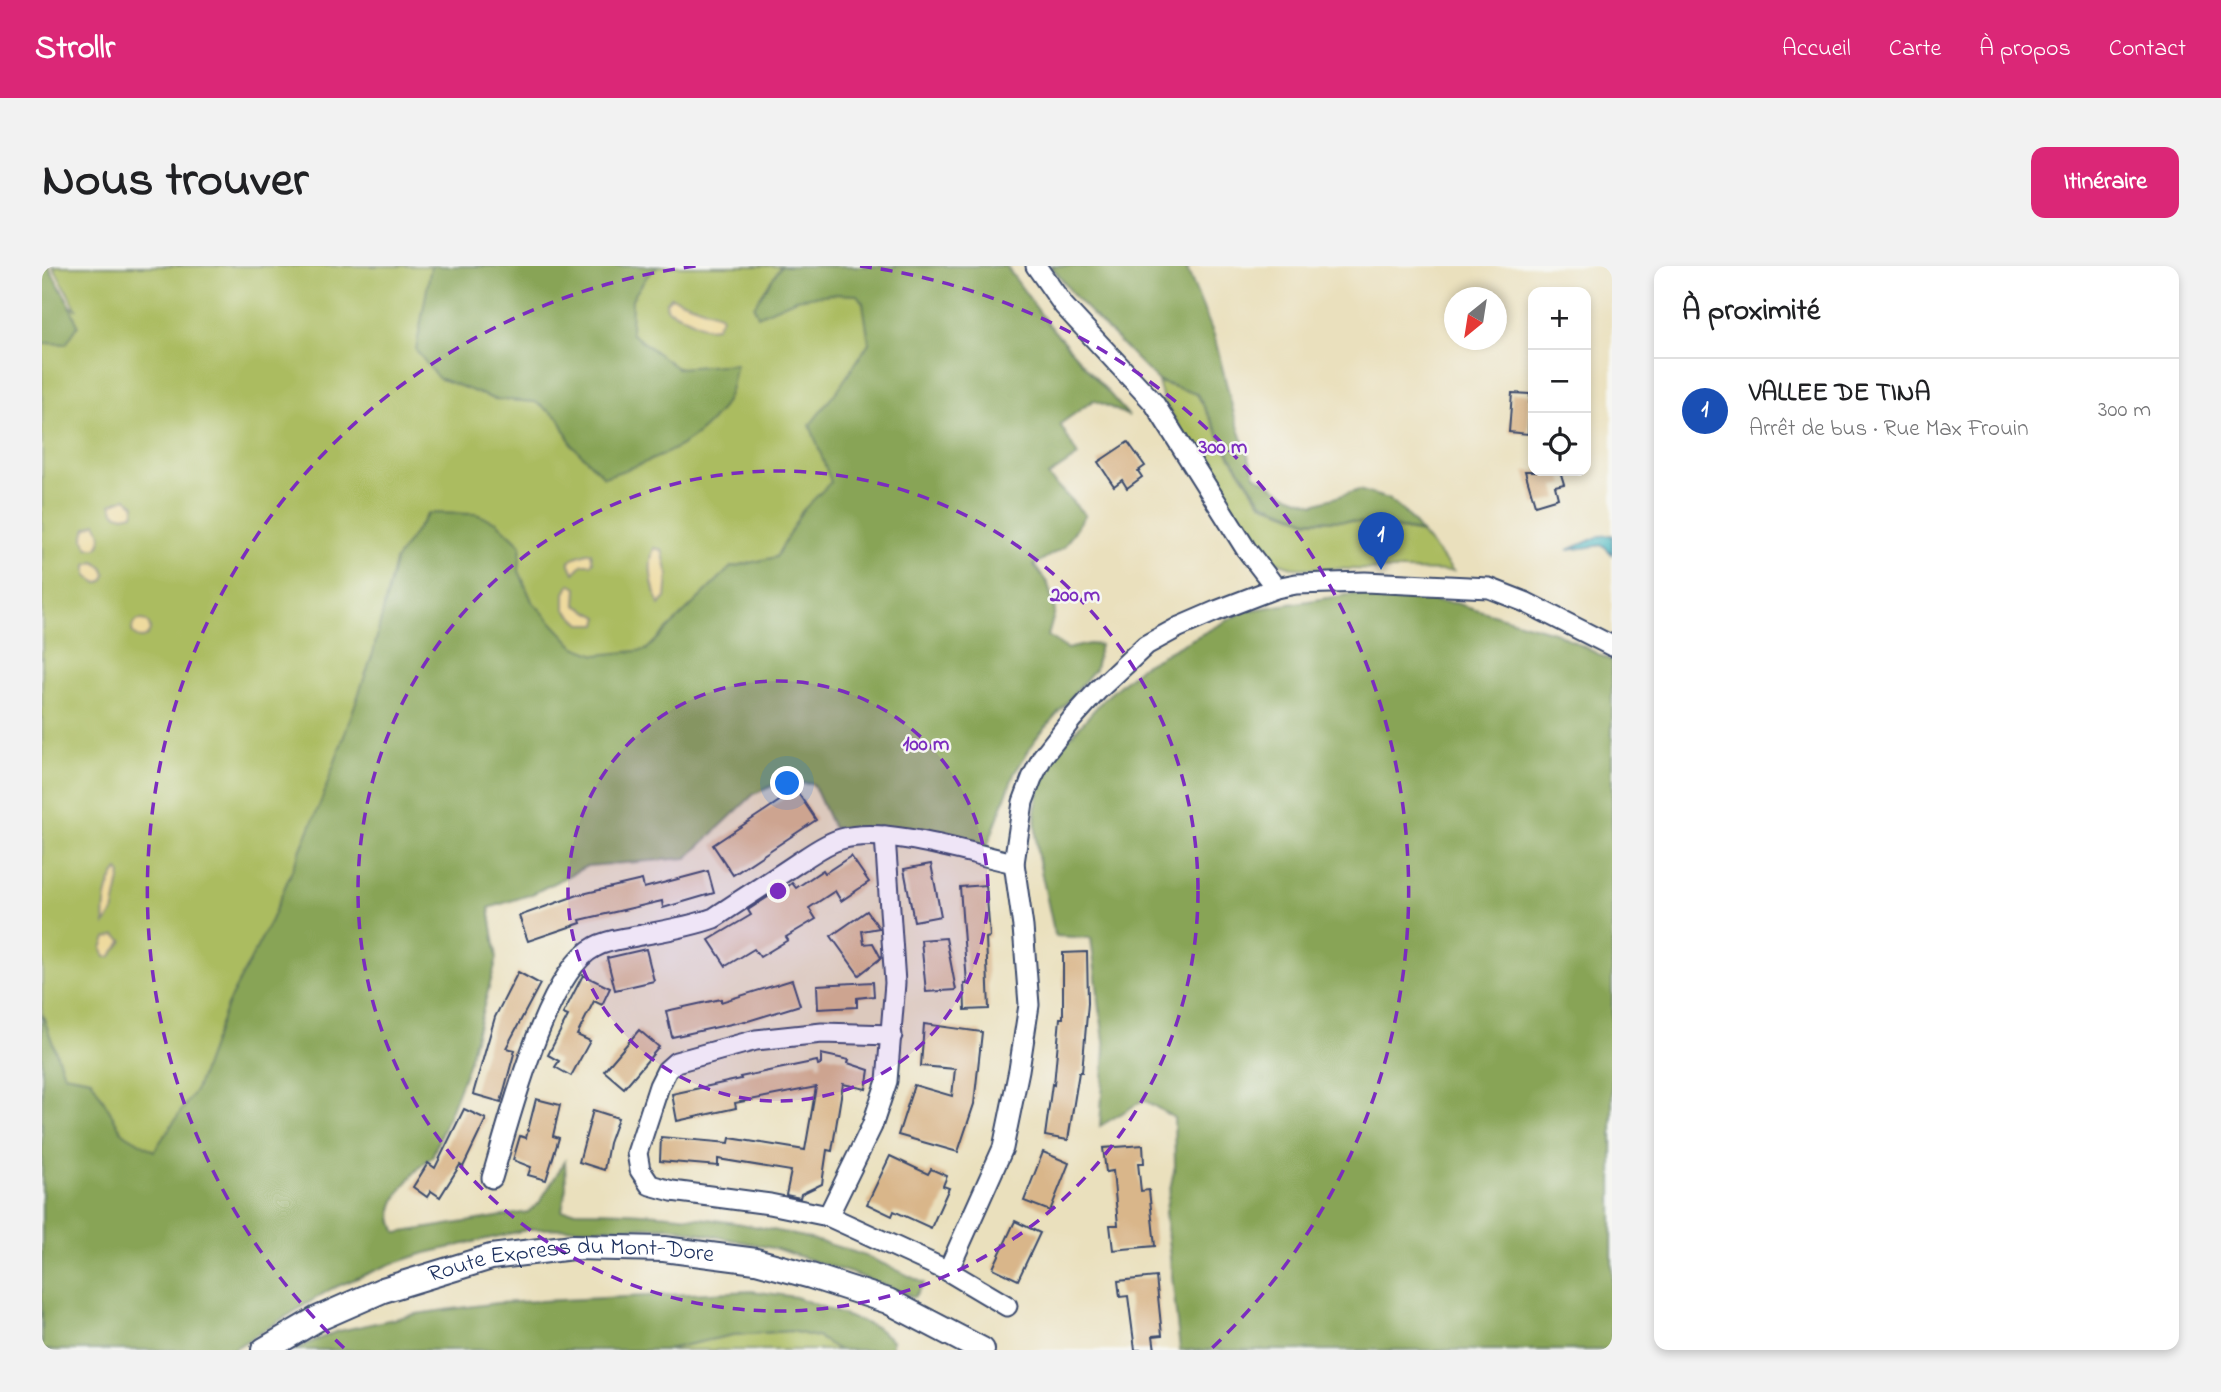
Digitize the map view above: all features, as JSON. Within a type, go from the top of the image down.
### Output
[{"type":"main road","name":"Route Express du Mont-Dore","points":[[264,1350],[317,1319],[383,1290],[491,1257],[573,1247],[664,1249],[756,1261],[888,1301],[982,1350]]},
{"type":"street","points":[[1036,266],[1064,306],[1154,403],[1246,548],[1276,588]]},
{"type":"street","points":[[948,1271],[1003,1148],[1020,1070],[1029,1006],[1023,928],[1014,863],[1023,802],[1043,756],[1098,690],[1146,645],[1179,627],[1276,588],[1296,584],[1365,582],[1489,588],[1525,602],[1612,646]]},
{"type":"street","points":[[492,1178],[533,1046],[572,966],[583,954],[596,946],[695,925],[715,918],[838,839],[853,836],[910,839],[1014,863]]},
{"type":"street","points":[[828,1216],[872,1126],[887,1081],[895,983],[885,836]]},
{"type":"street","points":[[892,1035],[822,1033],[756,1040],[676,1062],[667,1070],[659,1086],[636,1153],[639,1170],[650,1185],[672,1191],[770,1204],[828,1216],[948,1271],[1007,1306]]},
{"type":"green space","points":[[42,266],[48,266],[68,301],[78,326],[66,344],[42,343]]},
{"type":"green space","points":[[53,266],[977,266],[1029,349],[518,804],[266,1221],[42,1145],[42,287],[77,310]]},
{"type":"green space","points":[[431,266],[659,266],[648,275],[632,299],[631,333],[677,368],[736,364],[728,397],[715,416],[689,440],[656,458],[604,477],[572,445],[559,418],[535,402],[494,399],[438,378],[416,350]]},
{"type":"green space","points":[[781,266],[1006,266],[1048,324],[1129,416],[1094,400],[1060,424],[1078,456],[1048,476],[1085,515],[1064,547],[1034,565],[1048,584],[1055,611],[1048,636],[1067,649],[1089,644],[1100,645],[1095,669],[1037,737],[1014,774],[985,852],[902,834],[833,828],[813,784],[781,782],[754,794],[687,858],[587,866],[532,894],[489,908],[497,958],[467,1068],[432,1157],[402,1189],[393,1205],[392,1217],[397,1233],[528,1212],[539,1203],[565,1161],[566,1188],[562,1211],[635,1212],[745,1224],[816,1240],[860,1254],[924,1283],[914,1297],[777,1249],[670,1227],[530,1229],[422,1254],[386,1266],[331,1289],[232,1350],[42,1350],[42,1013],[64,1074],[91,1079],[122,1132],[154,1151],[196,1089],[227,1005],[271,920],[322,799],[373,653],[395,561],[428,513],[476,514],[497,522],[521,545],[519,571],[532,601],[575,647],[596,655],[646,650],[731,567],[776,557],[802,511],[831,482],[810,425],[869,343],[863,303],[857,295],[830,294],[796,299],[758,316],[754,306]]},
{"type":"green space","points":[[1051,266],[1189,266],[1187,269],[1214,335],[1234,414],[1255,475],[1286,494],[1314,504],[1359,490],[1388,499],[1406,514],[1421,532],[1351,521],[1308,520],[1262,502],[1234,461],[1197,394],[1158,381],[1077,299]]},
{"type":"green space","points":[[1158,382],[1197,394],[1233,461],[1261,503],[1307,521],[1352,521],[1421,533],[1453,571],[1295,568],[1271,560],[1255,541],[1164,403]]},
{"type":"green space","points":[[1353,594],[1455,603],[1557,633],[1612,661],[1612,1350],[1180,1350],[1165,1212],[1175,1166],[1174,1118],[1144,1100],[1100,1126],[1105,1049],[1091,938],[1055,936],[1037,852],[1035,811],[1041,781],[1061,747],[1103,700],[1142,666],[1245,611]]},
{"type":"green space","points":[[752,1291],[796,1297],[875,1327],[892,1340],[892,1350],[839,1350],[817,1337],[791,1331],[733,1335],[663,1350],[293,1350],[335,1332],[416,1314],[497,1303]]},
{"type":"green space","points":[[791,1331],[817,1337],[840,1350],[663,1350],[733,1335]]},
{"type":"sand","points":[[671,297],[722,317],[716,327],[707,328],[667,309],[666,302]]},
{"type":"sand","points":[[126,498],[135,505],[133,514],[124,516],[115,513],[111,504]]},
{"type":"sand","points":[[96,523],[101,535],[100,544],[98,548],[88,548],[84,541],[85,531]]},
{"type":"sand","points":[[654,548],[662,550],[668,575],[666,598],[659,605],[651,576]]},
{"type":"sand","points":[[591,553],[593,561],[591,564],[583,564],[574,573],[569,562]]},
{"type":"sand","points":[[95,562],[106,574],[104,580],[98,583],[87,576],[87,565]]},
{"type":"sand","points":[[570,584],[577,588],[576,605],[599,617],[597,624],[581,624],[565,609],[565,593]]},
{"type":"sand","points":[[141,620],[147,623],[150,629],[147,635],[141,638],[135,635],[132,629],[135,623]]},
{"type":"sand","points":[[118,870],[121,874],[113,913],[105,924],[106,896]]},
{"type":"sand","points":[[116,935],[123,941],[110,957],[105,957],[102,948],[106,938]]},
{"type":"water","points":[[1612,535],[1612,554],[1603,545],[1568,550],[1600,536]]},
{"type":"building","points":[[1512,393],[1528,394],[1528,434],[1509,432]]},
{"type":"building","points":[[1128,442],[1145,466],[1138,471],[1142,477],[1127,488],[1122,480],[1114,486],[1098,462]]},
{"type":"building","points":[[1525,471],[1528,471],[1528,476],[1562,476],[1564,484],[1555,486],[1558,498],[1535,505]]},
{"type":"building","points":[[796,790],[816,820],[733,875],[713,845]]},
{"type":"building","points":[[851,856],[869,882],[841,901],[835,891],[809,908],[816,919],[760,957],[754,949],[726,966],[709,940],[751,915],[748,910],[785,886],[792,883],[796,888]]},
{"type":"building","points":[[931,864],[941,916],[914,921],[904,869]]},
{"type":"building","points":[[708,871],[714,893],[663,908],[662,901],[580,920],[581,923],[528,941],[519,916],[578,895],[642,880],[644,888]]},
{"type":"building","points":[[986,885],[990,937],[986,938],[989,1009],[965,1010],[964,984],[967,984],[960,887]]},
{"type":"building","points":[[867,911],[879,928],[862,931],[864,944],[873,943],[881,958],[859,975],[831,936]]},
{"type":"building","points":[[946,938],[956,990],[926,992],[921,940]]},
{"type":"building","points":[[646,949],[654,981],[615,990],[607,958]]},
{"type":"building","points":[[1087,952],[1088,1003],[1082,1072],[1079,1072],[1068,1140],[1045,1136],[1052,1084],[1054,1085],[1060,1018],[1063,1018],[1063,953]]},
{"type":"building","points":[[518,972],[540,984],[506,1048],[515,1050],[501,1102],[473,1094],[495,1017]]},
{"type":"building","points":[[583,975],[610,988],[602,1005],[594,1001],[577,1035],[590,1041],[571,1076],[555,1067],[559,1061],[548,1055],[568,1016],[563,1014]]},
{"type":"building","points":[[792,980],[800,1005],[745,1022],[672,1037],[666,1011],[721,999],[721,1002]]},
{"type":"building","points":[[873,982],[874,996],[857,998],[857,1007],[818,1009],[817,985]]},
{"type":"building","points":[[924,1024],[982,1032],[974,1104],[958,1152],[898,1135],[914,1085],[952,1096],[955,1069],[921,1066]]},
{"type":"building","points":[[639,1030],[659,1047],[624,1088],[604,1071]]},
{"type":"building","points":[[821,1054],[849,1060],[848,1063],[869,1070],[866,1089],[843,1084],[832,1151],[827,1150],[822,1184],[801,1194],[800,1198],[786,1195],[791,1171],[718,1159],[718,1166],[660,1161],[661,1137],[729,1143],[730,1138],[805,1150],[816,1087],[735,1103],[736,1108],[677,1121],[672,1094],[817,1061],[818,1065],[821,1064]]},
{"type":"building","points":[[536,1099],[560,1105],[553,1136],[559,1138],[546,1180],[528,1175],[531,1167],[513,1160],[520,1136],[526,1138]]},
{"type":"building","points":[[464,1109],[486,1119],[463,1167],[460,1165],[440,1197],[431,1191],[427,1197],[413,1187],[428,1163],[435,1168]]},
{"type":"building","points":[[593,1110],[618,1118],[609,1143],[604,1170],[579,1162]]},
{"type":"building","points":[[1143,1145],[1144,1163],[1138,1163],[1141,1191],[1149,1190],[1155,1246],[1113,1250],[1110,1225],[1118,1225],[1113,1171],[1106,1172],[1103,1148]]},
{"type":"building","points":[[1043,1152],[1069,1163],[1050,1211],[1024,1201]]},
{"type":"building","points":[[890,1156],[928,1174],[931,1169],[947,1176],[943,1186],[949,1188],[931,1228],[894,1211],[892,1216],[867,1204]]},
{"type":"building","points":[[1015,1221],[1040,1233],[1018,1280],[993,1268]]},
{"type":"building","points":[[1156,1277],[1162,1335],[1153,1336],[1155,1350],[1135,1350],[1128,1296],[1120,1297],[1118,1281]]},
{"type":"place","name":"VALLEE DE TINA","points":[[1381,570]]}]
